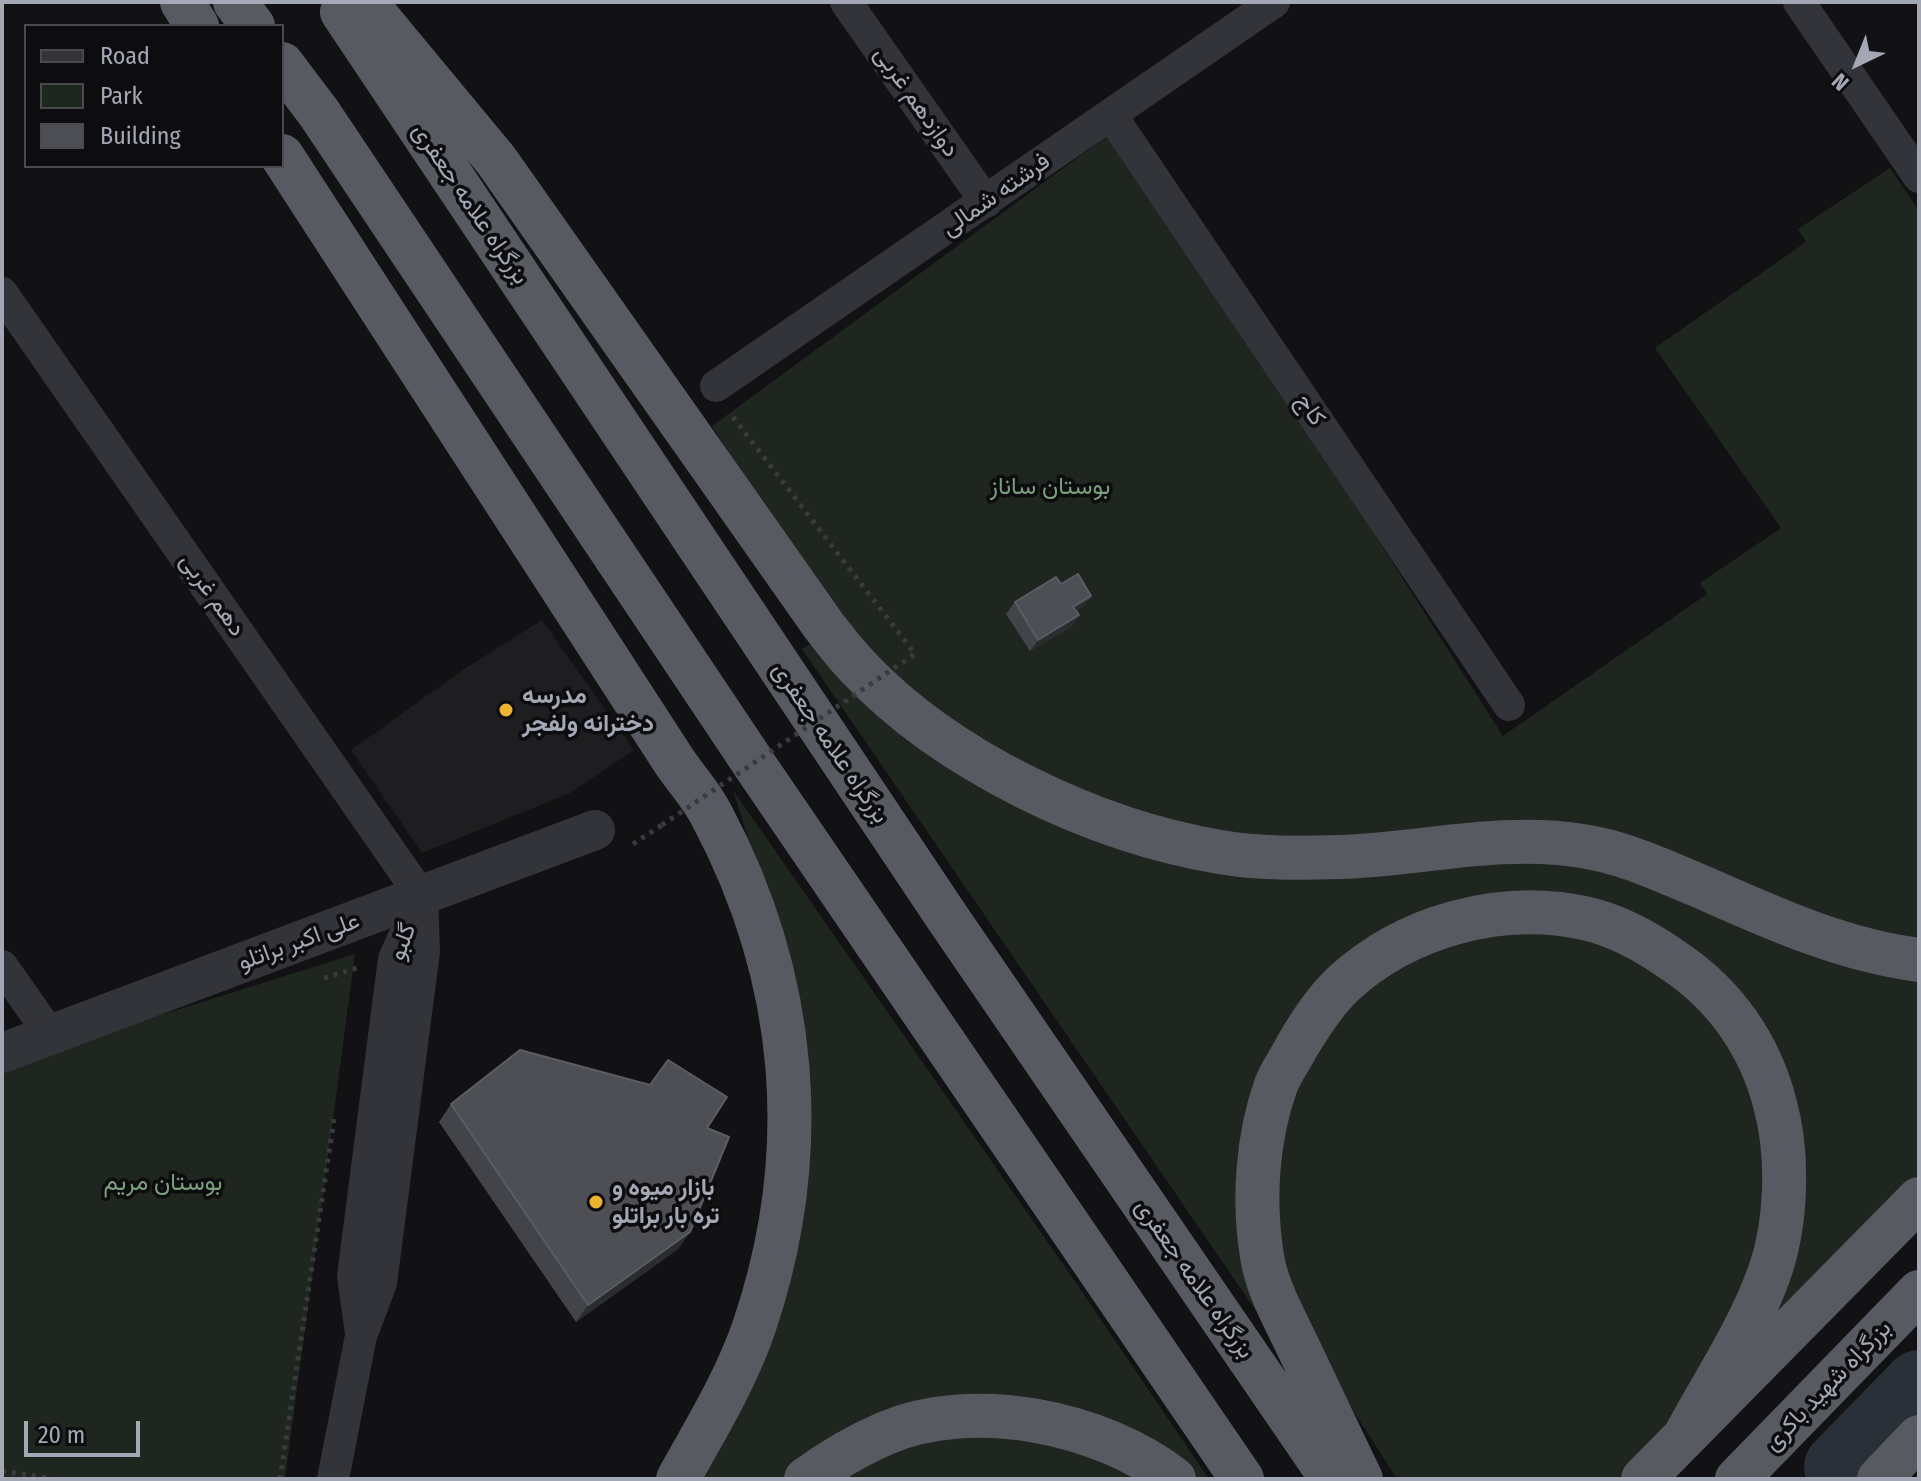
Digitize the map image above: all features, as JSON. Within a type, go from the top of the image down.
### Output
[{"type":"highway","points":[[182,2],[196,24]]},
{"type":"highway","points":[[235,2],[252,24]]},
{"type":"highway","name":"بزرگراه علامه جعفری","points":[[335,2],[947,917],[1332,1479]]},
{"type":"highway","points":[[365,2],[496,160],[824,626],[859,668],[890,697],[991,769],[1047,798],[1110,824],[1221,852],[1285,858],[1344,857],[1503,841],[1541,840],[1585,846],[1630,858],[1803,931],[1856,947],[1919,960]]},
{"type":"highway","points":[[284,67],[319,113],[768,785],[1242,1479]]},
{"type":"highway","points":[[284,159],[711,814],[747,893],[772,972],[785,1032],[790,1089],[789,1173],[778,1243],[753,1330],[722,1397],[678,1479]]},
{"type":"highway","points":[[1361,1479],[1274,1298],[1262,1259],[1258,1194],[1261,1149],[1268,1114],[1276,1083],[1308,1027],[1342,985],[1380,957],[1418,935],[1485,916],[1520,913],[1585,918],[1619,929],[1655,947],[1687,969],[1717,996],[1747,1034],[1767,1073],[1781,1126],[1785,1175],[1770,1272],[1750,1316],[1686,1434]]},
{"type":"highway","points":[[1643,1479],[1919,1199]]},
{"type":"highway","name":"بزرگراه شهید باکری","points":[[1737,1479],[1919,1292]]},
{"type":"highway","points":[[806,1479],[825,1465],[888,1432],[923,1422],[967,1416],[1036,1420],[1072,1428],[1123,1449],[1174,1479]]},
{"type":"highway","points":[[1879,1479],[1919,1439]]},
{"type":"highway","points":[[1898,1479],[1919,1439]]},
{"type":"street","name":"دوازدهم غربی","points":[[846,2],[986,202]]},
{"type":"street","name":"فرشته شمالی","points":[[716,386],[1274,2]]},
{"type":"street","points":[[1799,2],[1919,177]]},
{"type":"street","name":"کاج","points":[[1111,115],[1509,705]]},
{"type":"street","name":"دهم غربی","points":[[2,293],[422,897]]},
{"type":"street","name":"علی اکبر براتلو","points":[[2,1053],[595,830]]},
{"type":"street","name":"گلبو","points":[[333,1479],[361,1336],[353,1276],[394,959],[422,897]]},
{"type":"street","points":[[2,966],[50,1034]]},
{"type":"path","points":[[631,845],[915,654],[732,417]]},
{"type":"path","points":[[312,982],[357,968],[354,983]]},
{"type":"path","points":[[280,1479],[336,1107]]},
{"type":"path","points":[[2,1471],[54,1479]]},
{"type":"shaded area","name":"مدرسه دخترانه ولفجر","points":[[542,620],[634,750],[570,793],[422,853],[351,750],[464,669]]},
{"type":"green space","name":"بوستان ساناز","points":[[1110,134],[1280,386],[1503,736],[1707,594],[1700,583],[1781,528],[1655,348],[1806,242],[1798,229],[1890,168],[1919,211],[1919,947],[1884,938],[1699,868],[1171,827],[995,754],[874,664],[812,582],[712,426]]},
{"type":"green space","points":[[818,640],[1076,826],[1568,856],[1919,975],[1919,1176],[1743,1354],[1780,1291],[1752,1012],[1510,896],[1280,1038],[1265,1324],[802,649]]},
{"type":"green space","points":[[733,790],[1209,1479],[1193,1479],[1077,1415],[817,1454],[784,1479],[698,1479],[777,1318],[799,1243],[809,1168],[810,1103],[806,1035],[791,974]]},
{"type":"green space","points":[[1523,930],[1563,934],[1635,955],[1701,1005],[1755,1082],[1771,1220],[1705,1377],[1618,1479],[1397,1479],[1325,1367],[1284,1288],[1273,1157],[1296,1075],[1355,996],[1423,950]]},
{"type":"green space","name":"بوستان مریم","points":[[355,954],[285,1479],[2,1479],[2,1065]]},
{"type":"green space","points":[[1026,1433],[1150,1479],[831,1479],[934,1434]]},
{"type":"building","points":[[1078,574],[1091,596],[1073,607],[1079,615],[1038,640],[1015,602],[1056,577],[1061,584]]},
{"type":"building","name":"بازار میوه و تره بار براتلو","points":[[520,1050],[650,1085],[668,1060],[727,1097],[707,1128],[729,1137],[690,1232],[588,1305],[451,1104]]},
{"type":"waterway","points":[[1839,1467],[1919,1385]]},
{"type":"place","name":"مدرسه دخترانه ولفجر","points":[[506,710]]},
{"type":"place","name":"بازار میوه و تره بار براتلو","points":[[596,1202]]}]
